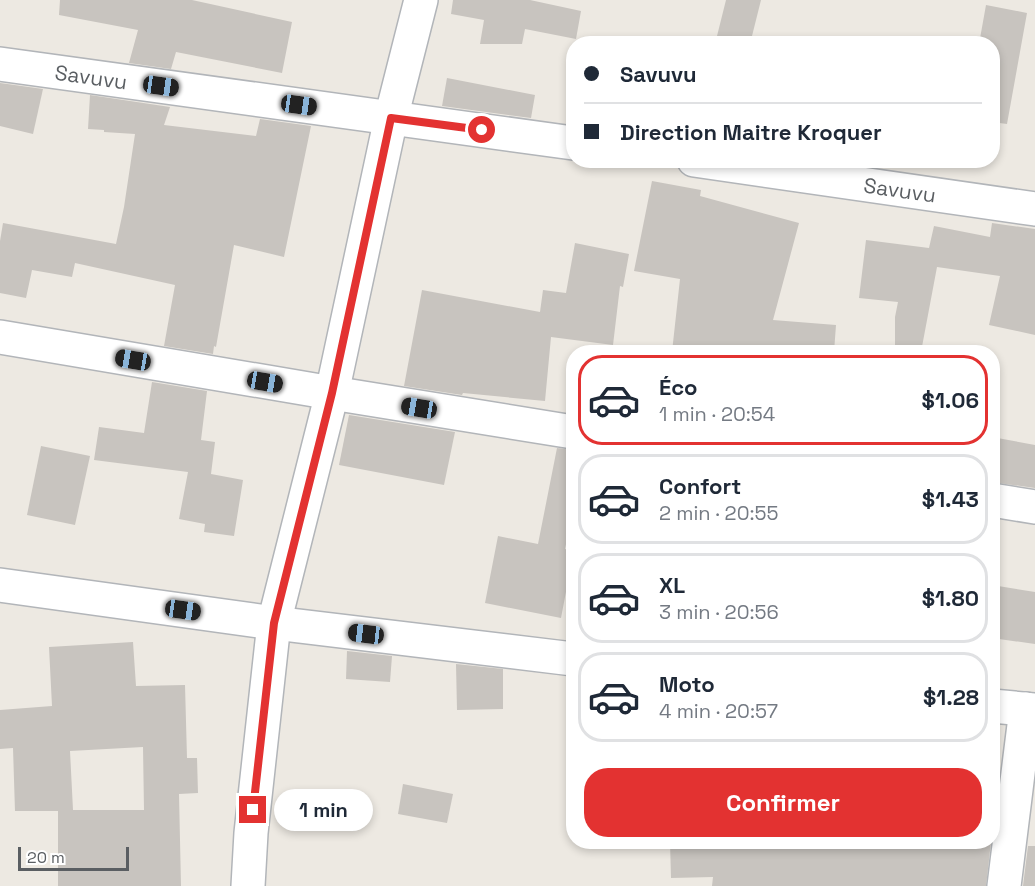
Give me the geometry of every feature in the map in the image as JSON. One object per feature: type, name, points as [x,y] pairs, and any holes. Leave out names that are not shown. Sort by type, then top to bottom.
[{"type":"street","points":[[248,886],[251,833],[274,623],[332,393],[391,118],[421,0]]},
{"type":"street","name":"Savuvu","points":[[0,64],[566,142]]},
{"type":"street","name":"Savuvu","points":[[750,168],[1035,209]]},
{"type":"street","points":[[0,337],[566,431]]},
{"type":"street","points":[[1000,501],[1035,507]]},
{"type":"street","points":[[0,585],[274,623],[566,658]]},
{"type":"street","points":[[1000,707],[1031,709],[1004,886]]},
{"type":"building","points":[[60,0],[192,0],[292,22],[282,73],[176,52],[171,69],[129,63],[138,30],[59,15]]},
{"type":"building","points":[[453,0],[530,0],[581,11],[577,36],[566,37],[525,29],[522,44],[480,44],[484,20],[451,14]]},
{"type":"building","points":[[726,0],[761,0],[752,36],[717,36]]},
{"type":"building","points":[[986,5],[1027,13],[1007,124],[1000,123],[1000,36],[980,36]]},
{"type":"building","points":[[447,78],[535,95],[531,118],[442,106]]},
{"type":"building","points":[[0,83],[43,89],[33,134],[0,126]]},
{"type":"building","points":[[90,95],[170,107],[164,125],[256,136],[260,119],[311,126],[284,257],[234,245],[213,354],[164,346],[175,285],[75,263],[72,277],[32,270],[26,298],[0,293],[0,241],[3,223],[116,244],[135,134],[88,129]]},
{"type":"building","points":[[652,181],[701,190],[700,196],[799,223],[773,320],[836,325],[835,345],[673,345],[680,279],[634,271]]},
{"type":"building","points":[[992,223],[1035,229],[1035,335],[989,325],[1000,276],[937,267],[922,345],[895,345],[895,317],[898,302],[859,298],[866,240],[929,248],[934,226],[990,237]]},
{"type":"building","points":[[575,243],[629,254],[623,287],[620,286],[613,345],[551,337],[545,401],[463,393],[462,395],[404,386],[422,290],[540,312],[543,290],[566,293]]},
{"type":"building","points":[[152,382],[207,391],[201,440],[215,442],[211,474],[243,480],[234,536],[204,532],[205,524],[179,519],[188,472],[94,460],[99,427],[144,433]]},
{"type":"building","points":[[349,415],[455,432],[444,485],[339,465]]},
{"type":"building","points":[[1000,438],[1035,445],[1035,488],[1000,483]]},
{"type":"building","points":[[41,446],[90,456],[75,525],[27,515]]},
{"type":"building","points":[[557,448],[566,449],[566,592],[561,618],[485,603],[498,536],[538,544]]},
{"type":"building","points":[[1000,586],[1035,592],[1035,644],[1000,639]]},
{"type":"building","points":[[133,642],[136,686],[185,685],[187,758],[197,758],[198,793],[179,794],[181,886],[58,886],[58,811],[15,811],[13,748],[0,749],[0,710],[52,706],[49,647]],"holes":[[[143,747],[144,810],[73,810],[70,751]]]},
{"type":"building","points":[[347,651],[392,656],[390,682],[346,679]]},
{"type":"building","points":[[456,664],[503,669],[503,709],[457,710]]},
{"type":"building","points":[[403,784],[453,794],[447,823],[398,814]]},
{"type":"building","points":[[1028,846],[1035,846],[1035,886],[1023,886]]},
{"type":"building","points":[[670,849],[990,849],[986,886],[712,886],[713,877],[671,878]]},
{"type":"route","points":[[253,810],[274,623],[332,393],[391,118],[482,130]]}]
